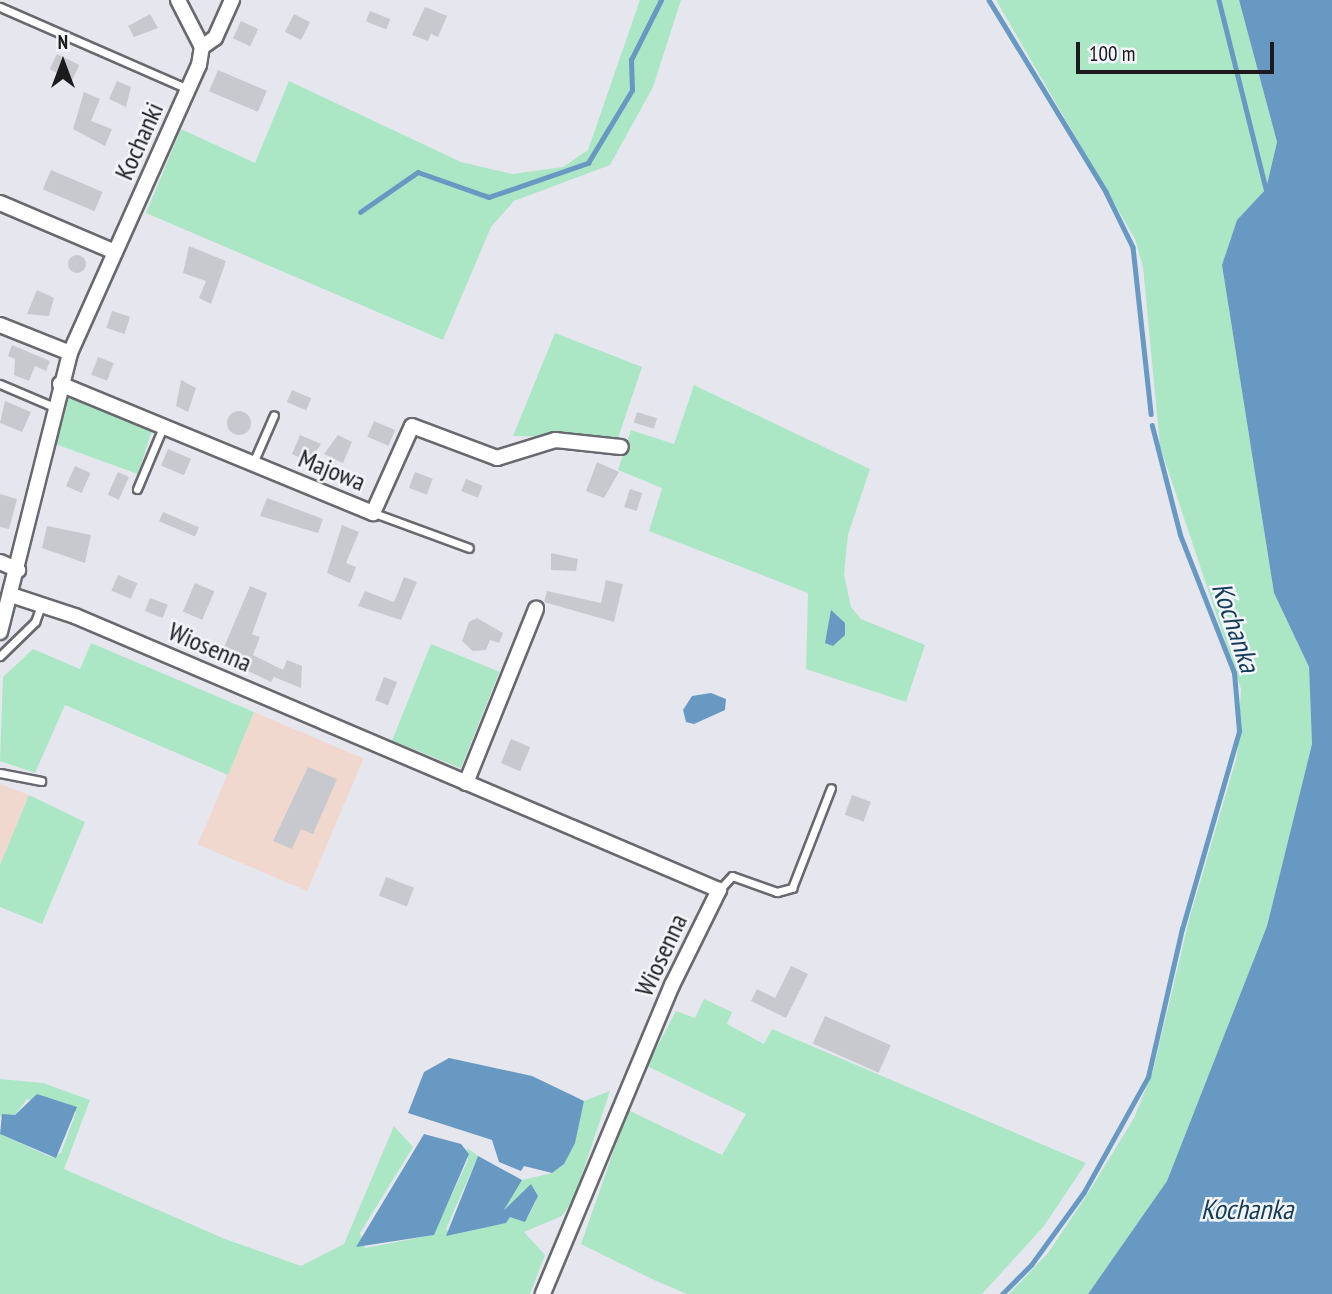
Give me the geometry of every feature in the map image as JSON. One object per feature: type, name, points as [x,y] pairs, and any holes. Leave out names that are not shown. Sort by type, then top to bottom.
[{"type":"street","points":[[178,0],[202,47]]},
{"type":"street","name":"Kochanki","points":[[0,632],[18,570],[54,407],[70,353],[189,89],[202,47],[215,38],[232,0]]},
{"type":"street","points":[[0,202],[116,252]]},
{"type":"street","points":[[0,325],[70,353]]},
{"type":"street","name":"Majowa","points":[[60,384],[373,513],[412,426],[497,458],[555,440],[621,447]]},
{"type":"street","points":[[0,562],[18,570]]},
{"type":"street","name":"Wiosenna","points":[[11,595],[42,603],[719,890],[672,985],[543,1294]]},
{"type":"street","points":[[466,783],[536,609]]},
{"type":"lane","points":[[0,7],[189,89]]},
{"type":"lane","points":[[0,384],[54,407]]},
{"type":"lane","points":[[253,463],[274,415]]},
{"type":"lane","points":[[137,489],[163,426]]},
{"type":"lane","points":[[373,513],[469,548]]},
{"type":"lane","points":[[0,656],[35,622],[42,603]]},
{"type":"lane","points":[[0,773],[41,781]]},
{"type":"lane","points":[[719,890],[732,876],[777,892],[792,888],[831,788]]},
{"type":"shaded area","points":[[254,712],[364,758],[307,891],[198,845]]},
{"type":"shaded area","points":[[0,784],[29,795],[0,865]]},
{"type":"green space","points":[[640,0],[681,0],[653,87],[610,165],[514,201],[491,227],[443,340],[146,213],[181,129],[255,163],[289,81],[461,162],[512,174],[563,167],[588,150]]},
{"type":"green space","points":[[996,0],[1239,0],[1277,142],[1266,189],[1237,220],[1222,265],[1274,593],[1309,667],[1312,744],[1267,926],[1167,1181],[1088,1294],[1009,1294],[1048,1253],[1087,1195],[1134,1118],[1153,1071],[1189,920],[1237,756],[1241,689],[1160,446],[1143,267],[1135,239]]},
{"type":"green space","points":[[555,333],[642,367],[618,438],[513,436]]},
{"type":"green space","points":[[694,385],[870,469],[848,535],[844,574],[851,607],[861,619],[925,645],[906,702],[806,669],[808,593],[649,531],[662,488],[618,470],[631,430],[674,444]]},
{"type":"green space","points":[[72,396],[152,430],[138,474],[55,444],[66,399]]},
{"type":"green space","points":[[91,643],[254,712],[228,775],[65,705],[35,773],[0,761],[3,677],[33,649],[80,669]]},
{"type":"green space","points":[[431,644],[500,672],[461,768],[392,740]]},
{"type":"green space","points":[[29,795],[85,822],[42,924],[0,907],[0,865]]},
{"type":"green space","points":[[704,999],[732,1012],[727,1024],[764,1044],[772,1029],[1086,1163],[1044,1226],[982,1294],[687,1294],[654,1280],[581,1244],[628,1110],[722,1155],[746,1114],[647,1066],[676,1011],[695,1018]]},
{"type":"green space","points":[[0,1079],[43,1083],[90,1100],[64,1169],[225,1239],[301,1266],[344,1244],[394,1126],[413,1147],[360,1233],[365,1248],[433,1235],[468,1160],[467,1148],[478,1156],[446,1229],[452,1233],[506,1223],[510,1217],[527,1219],[536,1201],[531,1184],[507,1211],[506,1204],[522,1180],[552,1173],[584,1101],[610,1091],[574,1198],[562,1216],[524,1232],[545,1255],[530,1294],[0,1294],[0,1134],[51,1157],[61,1153],[76,1112],[27,1099],[15,1115],[0,1117]]},
{"type":"water","name":"Kochanka","points":[[1239,0],[1332,0],[1332,1294],[1088,1294],[1167,1181],[1267,926],[1312,744],[1309,667],[1274,593],[1222,265],[1237,220],[1266,189],[1277,142]]},
{"type":"water","points":[[831,610],[845,623],[845,635],[833,646],[825,643]]},
{"type":"water","points":[[711,693],[726,699],[725,710],[694,724],[686,722],[683,710],[692,696]]},
{"type":"water","points":[[449,1058],[532,1076],[584,1101],[575,1143],[564,1164],[552,1173],[524,1166],[521,1171],[499,1162],[492,1140],[408,1113],[424,1072]]},
{"type":"water","points":[[37,1094],[77,1107],[56,1158],[0,1134],[2,1114],[15,1115]]},
{"type":"water","points":[[424,1134],[461,1144],[469,1154],[434,1235],[356,1247]]},
{"type":"water","points":[[478,1156],[522,1180],[504,1210],[531,1184],[538,1196],[525,1222],[510,1217],[506,1223],[446,1236]]},
{"type":"building","points":[[425,7],[447,16],[438,37],[431,34],[428,41],[412,35]]},
{"type":"building","points":[[370,11],[390,19],[386,29],[366,21]]},
{"type":"building","points":[[150,14],[158,28],[134,37],[128,26]]},
{"type":"building","points":[[294,14],[310,22],[301,40],[285,32]]},
{"type":"building","points":[[241,21],[258,29],[250,46],[233,38]]},
{"type":"building","points":[[57,54],[79,65],[72,80],[50,69]]},
{"type":"building","points":[[218,70],[267,91],[258,112],[209,91]]},
{"type":"building","points":[[117,81],[131,87],[126,107],[109,99]]},
{"type":"building","points":[[84,92],[100,99],[91,121],[112,129],[105,146],[73,129]]},
{"type":"building","points":[[51,170],[103,192],[94,211],[43,189]]},
{"type":"building","points":[[189,246],[226,261],[211,304],[199,298],[206,281],[183,273]]},
{"type":"building","points":[[73,255],[81,255],[86,264],[84,271],[73,273],[68,268],[68,260]]},
{"type":"building","points":[[37,290],[54,298],[49,316],[27,314]]},
{"type":"building","points":[[112,311],[130,317],[125,334],[106,328]]},
{"type":"building","points":[[12,345],[50,361],[46,371],[35,366],[29,381],[14,375],[15,359],[8,356]]},
{"type":"building","points":[[98,357],[114,363],[107,381],[91,375]]},
{"type":"building","points":[[181,380],[196,388],[188,412],[176,406]]},
{"type":"building","points":[[292,390],[311,398],[306,410],[287,402]]},
{"type":"building","points":[[5,401],[31,412],[22,432],[0,423]]},
{"type":"building","points":[[239,411],[248,414],[251,423],[248,432],[239,435],[230,432],[227,423],[230,414]]},
{"type":"building","points":[[637,412],[657,418],[654,429],[634,423]]},
{"type":"building","points":[[374,421],[395,430],[389,446],[367,437]]},
{"type":"building","points":[[300,435],[321,444],[309,462],[292,454]]},
{"type":"building","points":[[338,435],[352,442],[343,463],[324,454]]},
{"type":"building","points":[[168,449],[191,459],[184,475],[161,466]]},
{"type":"building","points":[[597,462],[619,472],[604,498],[586,491]]},
{"type":"building","points":[[75,466],[91,473],[82,493],[66,486]]},
{"type":"building","points":[[118,472],[129,477],[119,500],[108,495]]},
{"type":"building","points":[[415,472],[433,479],[427,495],[409,488]]},
{"type":"building","points":[[466,479],[483,486],[478,498],[461,491]]},
{"type":"building","points":[[630,489],[642,493],[636,511],[624,507]]},
{"type":"building","points":[[0,494],[17,499],[9,529],[0,527]]},
{"type":"building","points":[[267,498],[323,519],[318,533],[260,516]]},
{"type":"building","points":[[163,512],[199,527],[195,536],[159,521]]},
{"type":"building","points":[[342,525],[359,532],[346,563],[356,567],[350,583],[327,573]]},
{"type":"building","points":[[47,526],[91,535],[85,563],[42,548]]},
{"type":"building","points":[[551,553],[578,559],[576,571],[551,570]]},
{"type":"building","points":[[118,575],[137,583],[131,599],[111,591]]},
{"type":"building","points":[[404,577],[417,582],[401,620],[358,606],[365,591],[394,602]]},
{"type":"building","points":[[606,580],[623,584],[614,622],[544,602],[547,591],[601,603]]},
{"type":"building","points":[[195,583],[214,591],[202,620],[183,612]]},
{"type":"building","points":[[250,586],[267,593],[252,634],[260,637],[253,655],[283,670],[287,660],[302,666],[301,688],[274,677],[271,682],[238,666],[236,671],[219,659]]},
{"type":"building","points":[[150,598],[168,605],[163,618],[145,611]]},
{"type":"building","points":[[477,618],[503,633],[499,643],[490,640],[486,650],[473,651],[462,641],[469,622]]},
{"type":"building","points":[[384,677],[397,682],[388,705],[375,700]]},
{"type":"building","points":[[511,739],[530,747],[520,771],[501,763]]},
{"type":"building","points":[[308,767],[337,779],[313,834],[301,829],[292,849],[273,841]]},
{"type":"building","points":[[852,795],[871,802],[864,822],[845,815]]},
{"type":"building","points":[[386,877],[414,888],[407,906],[379,896]]},
{"type":"building","points":[[791,966],[808,974],[786,1018],[751,1001],[757,989],[775,998]]},
{"type":"building","points":[[825,1016],[891,1045],[879,1073],[813,1043]]},
{"type":"waterway","points":[[360,212],[418,172],[489,197],[588,163],[632,90],[631,60],[661,0]]},
{"type":"waterway","name":"Kochanka","points":[[989,0],[1106,192],[1133,247],[1151,414]]},
{"type":"waterway","points":[[1219,0],[1266,189]]},
{"type":"waterway","name":"Kochanka","points":[[1002,1294],[1031,1265],[1084,1192],[1148,1077],[1182,929],[1239,731],[1234,673],[1180,535],[1152,426]]}]
